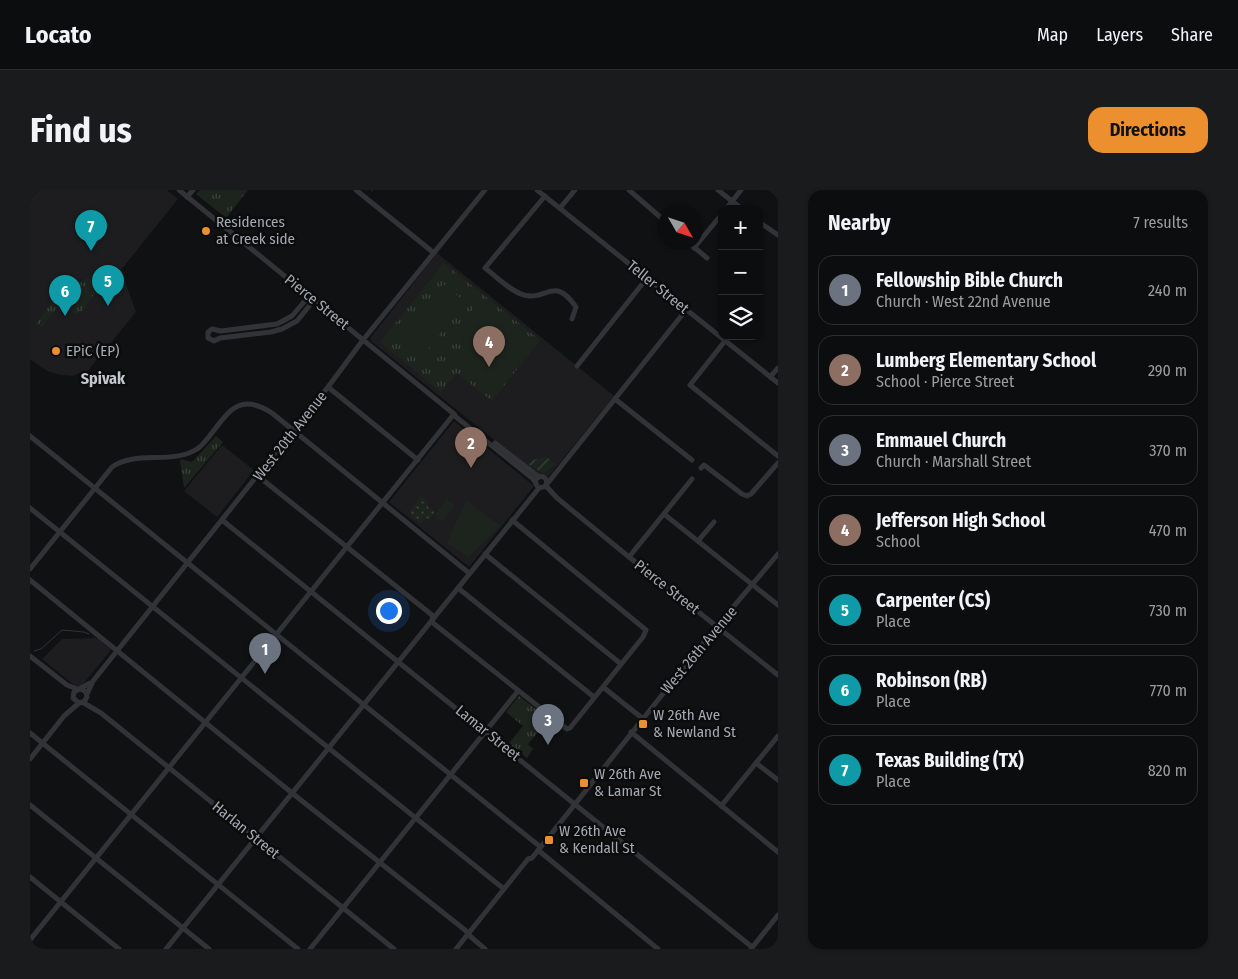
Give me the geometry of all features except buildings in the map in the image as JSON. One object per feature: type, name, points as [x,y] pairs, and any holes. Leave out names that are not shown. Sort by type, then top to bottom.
[{"type":"street","name":"Pierce Street","points":[[179,190],[541,486],[778,675]]},
{"type":"street","points":[[187,197],[192,190]]},
{"type":"street","points":[[356,190],[434,253]]},
{"type":"street","name":"West 20th Avenue","points":[[87,695],[93,681],[485,190]]},
{"type":"street","name":"Teller Street","points":[[538,190],[778,383]]},
{"type":"street","points":[[560,208],[575,190]]},
{"type":"street","points":[[629,190],[658,215]]},
{"type":"street","points":[[718,190],[737,205]]},
{"type":"street","points":[[729,205],[741,190]]},
{"type":"street","points":[[545,196],[485,268],[517,292],[526,295],[534,296],[545,292],[559,291],[570,298],[576,307],[572,319]]},
{"type":"street","points":[[703,237],[718,219]]},
{"type":"street","points":[[763,225],[778,235]]},
{"type":"street","points":[[697,250],[708,258]]},
{"type":"street","points":[[577,366],[647,278]]},
{"type":"street","points":[[309,296],[292,316],[280,323],[270,326],[221,331],[212,329],[208,332],[207,336],[209,340],[214,341],[220,338],[279,330],[297,321],[314,300]]},
{"type":"street","points":[[166,949],[532,495],[555,472],[686,310]]},
{"type":"street","points":[[724,341],[690,385],[778,456]]},
{"type":"street","points":[[770,377],[778,368]]},
{"type":"street","points":[[328,388],[418,460]]},
{"type":"street","points":[[615,399],[692,460]]},
{"type":"street","points":[[30,570],[112,467],[122,461],[179,456],[194,451],[199,448],[229,412],[245,403],[253,403],[262,406],[469,573]]},
{"type":"street","name":"Pierce Street","points":[[454,414],[459,415],[542,477]]},
{"type":"street","points":[[30,940],[454,414]]},
{"type":"street","points":[[30,436],[451,774],[658,949]]},
{"type":"street","points":[[702,466],[747,496],[751,494],[778,463]]},
{"type":"street","points":[[542,477],[555,472]]},
{"type":"street","points":[[258,476],[432,615],[434,623],[567,729],[570,728],[603,687],[645,634],[646,630],[512,520]]},
{"type":"street","points":[[541,486],[542,477]]},
{"type":"street","points":[[541,486],[542,477]]},
{"type":"street","points":[[629,557],[692,479]]},
{"type":"street","points":[[30,508],[504,890]]},
{"type":"street","points":[[664,514],[778,605]]},
{"type":"street","name":"Lamar Street","points":[[222,520],[486,731],[751,948]]},
{"type":"street","points":[[698,541],[714,522]]},
{"type":"street","points":[[485,554],[621,664]]},
{"type":"street","name":"West 26th Avenue","points":[[456,949],[529,856],[538,848],[717,626],[778,554]]},
{"type":"street","points":[[30,580],[485,949]]},
{"type":"street","points":[[458,588],[594,698]]},
{"type":"street","points":[[30,656],[67,685],[79,689],[64,716]]},
{"type":"street","name":"West 20th Avenue","points":[[79,689],[93,681]]},
{"type":"street","points":[[67,685],[73,697]]},
{"type":"street","points":[[603,687],[642,718]]},
{"type":"street","name":"Harlan Street","points":[[79,689],[87,695],[98,710],[394,949]]},
{"type":"street","points":[[310,949],[518,691]]},
{"type":"street","points":[[30,759],[64,716],[87,695]]},
{"type":"street","name":"Harlan Street","points":[[73,697],[80,703],[98,710]]},
{"type":"street","points":[[631,732],[778,852]]},
{"type":"street","points":[[30,733],[298,949]]},
{"type":"street","points":[[721,806],[778,736]]},
{"type":"street","points":[[773,742],[778,746]]},
{"type":"street","points":[[756,763],[778,780]]},
{"type":"street","points":[[30,805],[209,949]]},
{"type":"street","points":[[30,877],[119,949]]},
{"type":"street","points":[[751,948],[778,915]]},
{"type":"shaded area","points":[[30,190],[167,190],[178,199],[121,270],[136,312],[86,373],[73,376],[61,375],[47,371],[30,359]]},
{"type":"shaded area","points":[[437,253],[614,396],[545,481],[371,341],[371,337]]},
{"type":"shaded area","points":[[454,421],[534,486],[469,567],[389,502]]},
{"type":"shaded area","points":[[222,445],[254,470],[217,517],[184,491]]},
{"type":"shaded area","points":[[98,638],[111,650],[79,689],[42,659],[62,639]]},
{"type":"green space","points":[[200,190],[248,190],[226,218],[196,194]]},
{"type":"green space","points":[[444,263],[540,340],[492,401],[457,373],[441,392],[380,342]]},
{"type":"green space","points":[[88,277],[102,284],[81,312],[75,314],[72,311],[76,302],[68,296],[65,298],[76,283],[83,282]]},
{"type":"green space","points":[[70,279],[75,282],[59,304],[54,299]]},
{"type":"green space","points":[[443,284],[465,302],[421,358],[399,340]]},
{"type":"green space","points":[[53,301],[59,305],[42,327],[36,324]]},
{"type":"green space","points":[[479,302],[533,344],[495,397],[478,382],[467,362],[465,352],[465,329],[468,318]]},
{"type":"green space","points":[[216,436],[223,442],[184,488],[181,459],[191,462]]},
{"type":"green space","points":[[547,457],[555,464],[543,473],[528,464],[532,460]]},
{"type":"green space","points":[[422,495],[428,502],[428,507],[435,512],[429,520],[425,518],[421,523],[412,518],[410,510]]},
{"type":"green space","points":[[447,499],[455,506],[442,522],[434,515]]},
{"type":"green space","points":[[466,501],[500,526],[468,557],[447,543]]},
{"type":"green space","points":[[519,696],[549,719],[528,744],[533,749],[527,758],[509,743],[523,726],[506,712]]},
{"type":"waterway","points":[[34,651],[41,649],[62,630],[89,634]]},
{"type":"place","name":"Residences at Creek side","points":[[206,231]]},
{"type":"place","name":"Texas Building (TX)","points":[[91,251]]},
{"type":"place","name":"Carpenter (CS)","points":[[108,306]]},
{"type":"place","name":"Robinson (RB)","points":[[65,316]]},
{"type":"place","name":"EPiC (EP)","points":[[56,351]]},
{"type":"place","name":"Jefferson High School","points":[[489,367]]},
{"type":"place","name":"Lumberg Elementary School","points":[[471,468]]},
{"type":"place","name":"Fellowship Bible Church","points":[[265,674]]},
{"type":"place","name":"W 26th Ave & Newland St","points":[[643,724]]},
{"type":"place","name":"Emmauel Church","points":[[548,745]]},
{"type":"place","name":"W 26th Ave & Lamar St","points":[[584,783]]},
{"type":"place","name":"W 26th Ave & Kendall St","points":[[549,840]]},
{"type":"district","name":"Spivak","points":[[103,378]]}]
